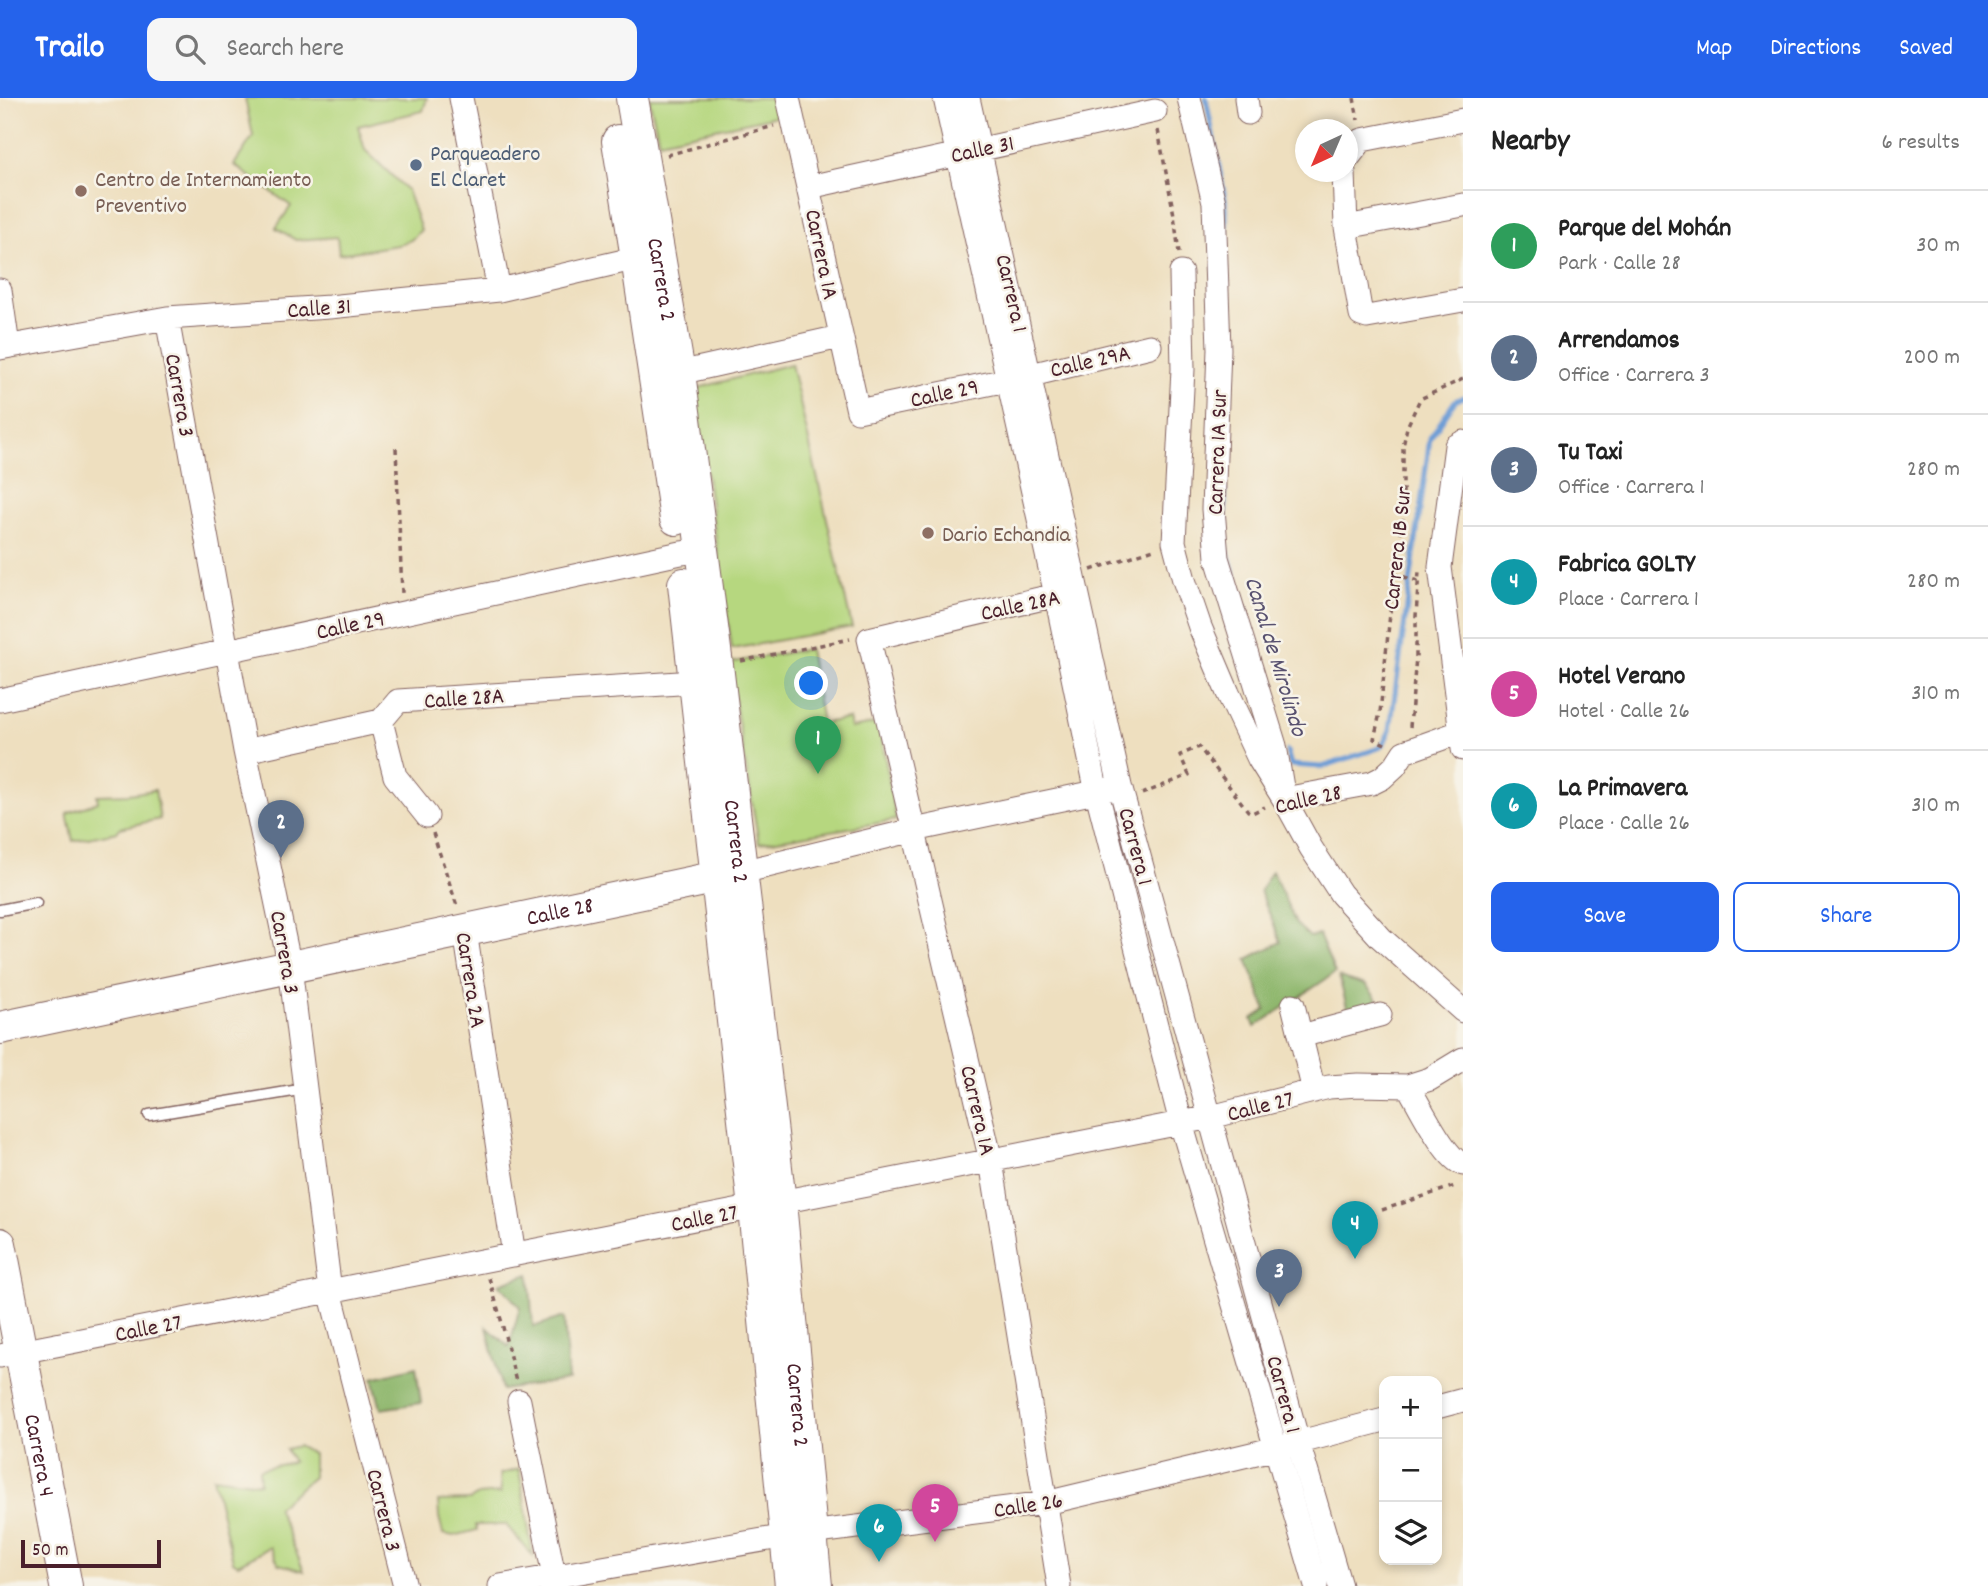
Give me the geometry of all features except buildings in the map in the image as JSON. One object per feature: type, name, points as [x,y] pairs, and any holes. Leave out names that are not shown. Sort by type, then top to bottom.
[{"type":"street","points":[[461,98],[499,290]]},
{"type":"street","name":"Carrera 2","points":[[611,98],[637,258],[691,552]]},
{"type":"street","name":"Carrera 2","points":[[632,98],[679,373],[691,552],[767,1205],[798,1534],[791,1586]]},
{"type":"street","name":"Carrera 1","points":[[945,98],[969,151],[1031,374],[1097,793],[1181,1124],[1288,1445],[1340,1586]]},
{"type":"street","name":"Carrera 1","points":[[968,98],[969,151],[1007,379],[1211,1118],[1288,1445],[1316,1586]]},
{"type":"street","name":"Carrera 1A Sur","points":[[1189,98],[1214,203],[1219,349],[1213,509],[1217,558],[1275,746],[1284,799]]},
{"type":"street","name":"Carrera 1A","points":[[791,109],[858,411]]},
{"type":"street","name":"Calle 31","points":[[809,187],[1155,111]]},
{"type":"street","points":[[1358,144],[1362,139],[1463,120]]},
{"type":"street","points":[[1344,182],[1346,227],[1360,315],[1367,317],[1463,300]]},
{"type":"street","points":[[1346,227],[1463,205]]},
{"type":"street","name":"Calle 31","points":[[4,347],[167,318],[329,307],[499,290],[637,258]]},
{"type":"street","name":"Carrera 1A Sur","points":[[1181,272],[1183,369],[1174,542],[1184,580],[1228,693],[1259,759],[1340,894],[1381,938],[1463,1011]]},
{"type":"street","points":[[0,290],[4,347]]},
{"type":"street","name":"Carrera 3","points":[[167,318],[226,651],[290,967],[330,1291],[405,1586]]},
{"type":"street","points":[[679,373],[841,337]]},
{"type":"street","name":"Calle 29A","points":[[1031,374],[1150,346]]},
{"type":"street","name":"Calle 29","points":[[858,411],[1031,374]]},
{"type":"street","points":[[1460,444],[1440,567],[1461,740]]},
{"type":"street","name":"Calle 29","points":[[0,700],[691,552]]},
{"type":"street","name":"Calle 28A","points":[[869,639],[1067,593]]},
{"type":"street","name":"Carrera 1A","points":[[869,639],[991,1161],[1059,1586]]},
{"type":"street","name":"Calle 28A","points":[[245,751],[382,721],[398,701],[706,674]]},
{"type":"street","points":[[382,721],[395,776],[427,816]]},
{"type":"street","name":"Calle 28","points":[[1284,799],[1372,783],[1389,772],[1404,752],[1461,740]]},
{"type":"street","name":"Calle 28","points":[[0,1028],[729,875],[914,830],[1097,793],[1122,794]]},
{"type":"street","name":"Carrera 2A","points":[[465,931],[514,1255]]},
{"type":"street","points":[[1293,1005],[1314,1091]]},
{"type":"street","points":[[1301,1036],[1380,1015]]},
{"type":"street","points":[[1463,1059],[1430,1079],[1408,1086],[1447,1152],[1458,1163],[1463,1164]]},
{"type":"street","name":"Calle 27","points":[[10,1354],[1211,1118],[1329,1087],[1408,1086]]},
{"type":"street","name":"Carrera 4","points":[[0,1244],[10,1354],[65,1586]]},
{"type":"street","points":[[1442,1405],[1463,1400]]},
{"type":"street","points":[[519,1401],[556,1582]]},
{"type":"street","name":"Calle 26","points":[[500,1586],[556,1582],[798,1534],[1046,1503],[1379,1421]]},
{"type":"street","name":"Carrera 2","points":[[798,1534],[816,1586]]},
{"type":"lane","points":[[0,910],[36,903]]},
{"type":"lane","points":[[149,1115],[305,1089]]},
{"type":"path","points":[[643,162],[791,109]]},
{"type":"path","points":[[1155,111],[1174,215],[1181,272]]},
{"type":"path","name":"Carrera 1B Sur","points":[[1376,739],[1403,518],[1402,447],[1407,427],[1420,398],[1463,379]]},
{"type":"path","points":[[396,448],[403,613]]},
{"type":"path","points":[[1067,593],[1086,572],[1174,542]]},
{"type":"path","name":"Carrera 1B Sur","points":[[1404,752],[1412,720],[1416,580],[1419,568]]},
{"type":"path","points":[[1394,575],[1416,580]]},
{"type":"path","points":[[706,674],[857,638],[869,639]]},
{"type":"path","name":"Calle 28","points":[[1122,794],[1189,775],[1180,755],[1199,747],[1248,811],[1252,813],[1284,799]]},
{"type":"path","name":"Carrera 2A","points":[[427,816],[465,931]]},
{"type":"path","points":[[1381,1210],[1463,1183]]},
{"type":"path","points":[[484,1261],[515,1371],[519,1401]]},
{"type":"green space","points":[[245,98],[427,98],[423,111],[358,126],[365,150],[407,190],[421,230],[411,240],[398,245],[339,254],[337,237],[296,240],[276,228],[291,206],[234,165],[253,136]]},
{"type":"green space","points":[[649,98],[777,98],[781,115],[659,141]]},
{"type":"green space","points":[[791,364],[852,627],[732,649],[694,389]]},
{"type":"green space","points":[[809,649],[822,723],[849,719],[851,728],[879,723],[896,820],[759,843],[728,663]]},
{"type":"green space","points":[[155,790],[160,819],[73,841],[67,813],[98,802],[97,795]]},
{"type":"green space","points":[[1272,871],[1296,924],[1310,937],[1319,935],[1335,973],[1255,1027],[1252,1019],[1266,1010],[1247,959],[1281,942],[1260,891]]},
{"type":"green space","points":[[1339,977],[1366,985],[1380,1003],[1348,1011]]},
{"type":"green space","points":[[529,1274],[533,1327],[564,1317],[568,1380],[502,1390],[487,1327],[509,1347],[520,1307],[499,1284]]},
{"type":"green space","points":[[416,1367],[421,1403],[381,1409],[373,1378]]},
{"type":"green space","points":[[298,1446],[313,1454],[313,1477],[277,1507],[304,1571],[279,1564],[270,1547],[238,1564],[233,1561],[213,1477],[260,1483],[259,1469],[293,1462],[286,1449]]},
{"type":"green space","points":[[519,1469],[533,1556],[506,1525],[476,1525],[477,1530],[454,1536],[443,1534],[438,1501],[470,1500],[478,1495],[501,1493],[500,1474]]},
{"type":"waterway","name":"Canal de Mirolindo","points":[[1206,98],[1226,204],[1226,232]]},
{"type":"waterway","name":"Canal de Mirolindo","points":[[1287,751],[1291,765],[1322,767],[1382,747],[1390,730],[1430,438],[1455,401],[1463,397]]},
{"type":"waterway","name":"Canal de Mirolindo","points":[[1225,491],[1225,519]]},
{"type":"waterway","name":"Canal de Mirolindo","points":[[1226,546],[1246,614]]},
{"type":"place","name":"Parqueadero El Claret","points":[[416,165]]},
{"type":"place","name":"Centro de Internamiento Preventivo","points":[[81,191]]},
{"type":"place","name":"Dario Echandia","points":[[928,533]]},
{"type":"place","name":"Parque del Mohán","points":[[818,774]]},
{"type":"place","name":"Arrendamos","points":[[281,858]]},
{"type":"place","name":"Fabrica GOLTY","points":[[1355,1259]]},
{"type":"place","name":"Tu Taxi","points":[[1279,1307]]},
{"type":"place","name":"Hotel Verano","points":[[935,1542]]},
{"type":"place","name":"La Primavera","points":[[879,1562]]}]
